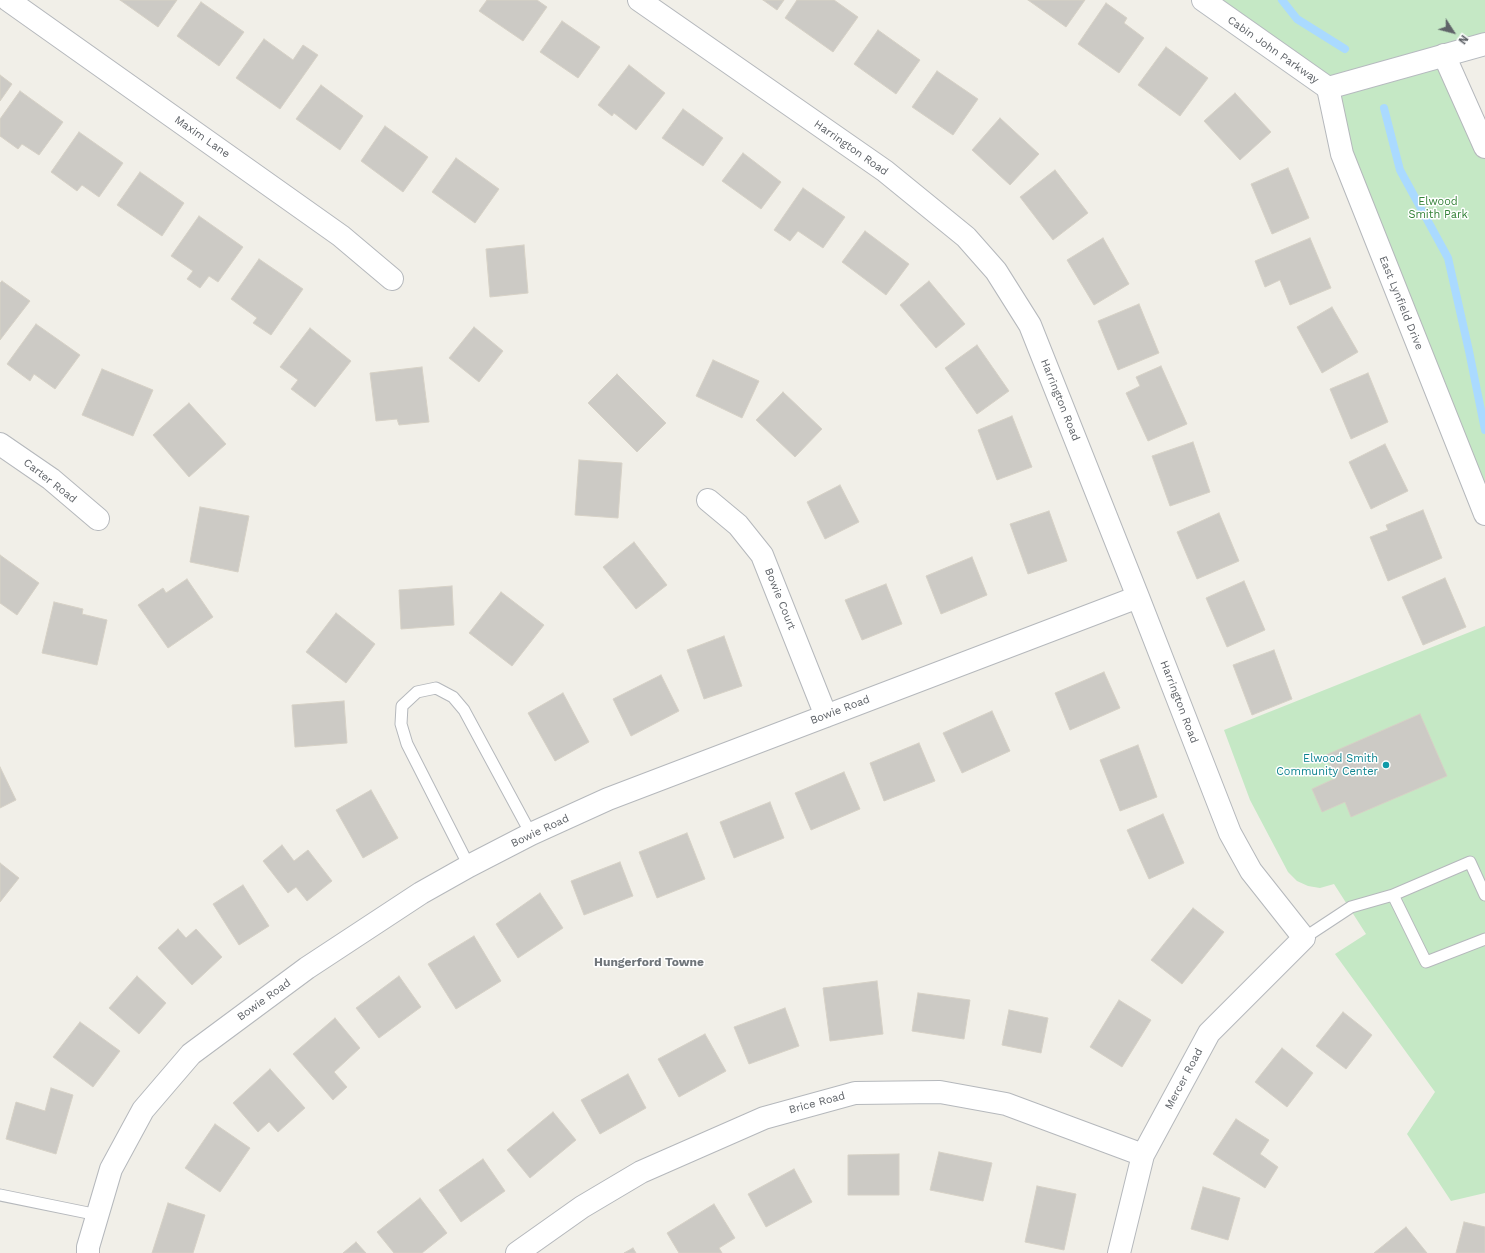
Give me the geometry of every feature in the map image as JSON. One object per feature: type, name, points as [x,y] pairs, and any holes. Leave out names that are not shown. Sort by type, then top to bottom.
[{"type":"street","name":"Maxim Lane","points":[[8,0],[341,236],[392,279]]},
{"type":"street","name":"Harrington Road","points":[[640,0],[885,171],[966,237],[996,271],[1030,325],[1230,833],[1251,871],[1304,938]]},
{"type":"street","name":"Cabin John Parkway","points":[[1203,0],[1328,88],[1485,44]]},
{"type":"street","points":[[1444,55],[1485,147]]},
{"type":"street","name":"East Lynfield Drive","points":[[1328,88],[1342,154],[1485,514]]},
{"type":"street","name":"Carter Road","points":[[0,444],[51,479],[98,519]]},
{"type":"street","name":"Bowie Court","points":[[708,500],[738,525],[762,555],[826,716]]},
{"type":"street","name":"Bowie Road","points":[[88,1253],[88,1247],[111,1169],[143,1110],[191,1054],[307,968],[421,893],[531,834],[608,799],[1138,597]]},
{"type":"street","name":"Mercer Road","points":[[1119,1253],[1143,1155],[1209,1033],[1304,938]]},
{"type":"street","name":"Brice Road","points":[[518,1253],[582,1207],[641,1172],[764,1118],[855,1093],[940,1092],[1006,1104],[1143,1155]]},
{"type":"lane","points":[[469,866],[407,744],[401,724],[402,706],[417,692],[436,688],[453,697],[464,710],[531,834]]},
{"type":"lane","points":[[1304,938],[1351,907],[1393,894],[1470,862],[1485,895]]},
{"type":"lane","points":[[1393,894],[1426,962],[1485,940]]},
{"type":"lane","points":[[0,1195],[98,1215]]},
{"type":"green space","name":"Elwood Smith Park","points":[[1203,0],[1485,0],[1485,44],[1444,55],[1485,147],[1485,514],[1328,88]]},
{"type":"green space","points":[[1485,626],[1485,1193],[1451,1201],[1407,1134],[1435,1092],[1335,954],[1366,934],[1334,884],[1320,888],[1308,886],[1297,881],[1288,872],[1250,800],[1224,730]]},
{"type":"building","points":[[120,0],[177,0],[158,27]]},
{"type":"building","points":[[487,0],[537,0],[547,7],[523,41],[479,11]]},
{"type":"building","points":[[763,0],[784,0],[777,10]]},
{"type":"building","points":[[797,0],[834,0],[858,17],[833,52],[785,18]]},
{"type":"building","points":[[1028,0],[1085,0],[1066,27]]},
{"type":"building","points":[[201,2],[244,32],[219,66],[177,36]]},
{"type":"building","points":[[1106,3],[1127,18],[1124,23],[1144,38],[1119,73],[1078,44]]},
{"type":"building","points":[[562,21],[600,47],[578,78],[540,52]]},
{"type":"building","points":[[878,30],[920,60],[896,94],[854,64]]},
{"type":"building","points":[[264,39],[293,60],[303,45],[318,55],[280,109],[236,78]]},
{"type":"building","points":[[1166,47],[1208,78],[1180,116],[1138,85]]},
{"type":"building","points":[[629,65],[665,93],[636,130],[614,113],[612,116],[598,105]]},
{"type":"building","points":[[937,71],[978,99],[953,135],[912,107]]},
{"type":"building","points":[[0,75],[12,84],[0,101]]},
{"type":"building","points":[[321,85],[363,116],[340,150],[296,119]]},
{"type":"building","points":[[20,91],[63,122],[39,155],[22,144],[18,149],[0,136],[0,119]]},
{"type":"building","points":[[1235,93],[1271,132],[1240,160],[1204,121]]},
{"type":"building","points":[[683,109],[723,138],[703,166],[662,138]]},
{"type":"building","points":[[1000,118],[1039,154],[1010,185],[972,150]]},
{"type":"building","points":[[385,126],[428,157],[403,192],[361,161]]},
{"type":"building","points":[[79,132],[123,163],[99,197],[82,185],[77,191],[51,172]]},
{"type":"building","points":[[743,153],[781,182],[761,209],[722,181]]},
{"type":"building","points":[[456,158],[499,189],[475,223],[432,192]]},
{"type":"building","points":[[1288,168],[1309,218],[1272,234],[1251,184]]},
{"type":"building","points":[[1055,170],[1088,213],[1053,240],[1020,197]]},
{"type":"building","points":[[140,172],[184,203],[162,236],[117,205]]},
{"type":"building","points":[[803,188],[845,217],[823,248],[798,231],[790,241],[774,230]]},
{"type":"building","points":[[199,216],[243,247],[218,282],[209,276],[200,288],[187,279],[193,271],[171,256]]},
{"type":"building","points":[[865,231],[909,264],[886,295],[842,262]]},
{"type":"building","points":[[1103,238],[1129,284],[1094,305],[1067,260]]},
{"type":"building","points":[[1310,238],[1331,288],[1290,305],[1280,280],[1265,287],[1255,261]]},
{"type":"building","points":[[524,245],[528,293],[490,297],[486,249]]},
{"type":"building","points":[[259,259],[303,289],[271,335],[253,323],[257,318],[231,299]]},
{"type":"building","points":[[2,281],[30,301],[0,340],[0,283]]},
{"type":"building","points":[[929,281],[965,324],[936,348],[900,305]]},
{"type":"building","points":[[1139,304],[1159,353],[1118,370],[1098,321]]},
{"type":"building","points":[[1332,307],[1358,352],[1322,373],[1297,327]]},
{"type":"building","points":[[36,324],[80,355],[55,389],[34,374],[30,381],[7,364]]},
{"type":"building","points":[[474,327],[503,351],[479,382],[449,358]]},
{"type":"building","points":[[310,328],[351,361],[315,407],[291,389],[298,380],[280,367]]},
{"type":"building","points":[[977,345],[1009,391],[977,414],[945,368]]},
{"type":"building","points":[[713,360],[759,381],[742,418],[696,396]]},
{"type":"building","points":[[1161,366],[1187,424],[1148,441],[1126,393],[1140,386],[1136,377]]},
{"type":"building","points":[[422,367],[429,422],[399,425],[397,419],[376,421],[370,373]]},
{"type":"building","points":[[102,369],[153,390],[133,436],[82,415]]},
{"type":"building","points":[[1368,373],[1388,422],[1351,439],[1330,389]]},
{"type":"building","points":[[617,374],[666,423],[637,452],[588,403]]},
{"type":"building","points":[[783,392],[822,429],[795,457],[756,420]]},
{"type":"building","points":[[189,403],[226,444],[189,477],[153,435]]},
{"type":"building","points":[[1012,416],[1032,467],[997,480],[978,430]]},
{"type":"building","points":[[1193,442],[1210,492],[1170,506],[1152,456]]},
{"type":"building","points":[[1385,444],[1408,491],[1371,509],[1349,462]]},
{"type":"building","points":[[579,460],[622,463],[618,518],[575,515]]},
{"type":"building","points":[[840,485],[859,522],[825,539],[807,502]]},
{"type":"building","points":[[200,507],[249,516],[238,572],[190,562]]},
{"type":"building","points":[[1423,510],[1442,558],[1388,581],[1370,537],[1388,530],[1386,525]]},
{"type":"building","points":[[1049,511],[1067,561],[1028,574],[1010,524]]},
{"type":"building","points":[[1219,513],[1239,561],[1197,579],[1177,532]]},
{"type":"building","points":[[634,542],[667,585],[636,609],[603,567]]},
{"type":"building","points":[[0,555],[39,583],[17,615],[0,603]]},
{"type":"building","points":[[972,557],[987,595],[941,614],[926,576]]},
{"type":"building","points":[[1445,578],[1466,627],[1423,645],[1402,597]]},
{"type":"building","points":[[187,579],[213,617],[168,648],[138,605],[163,588],[166,593]]},
{"type":"building","points":[[1244,581],[1265,630],[1227,647],[1206,598]]},
{"type":"building","points":[[886,584],[902,624],[862,640],[845,600]]},
{"type":"building","points":[[452,586],[454,625],[401,629],[399,590]]},
{"type":"building","points":[[501,592],[544,625],[512,666],[469,633]]},
{"type":"building","points":[[54,602],[83,609],[82,614],[107,620],[97,665],[42,653]]},
{"type":"building","points":[[336,613],[375,644],[346,683],[306,652]]},
{"type":"building","points":[[724,636],[742,686],[704,699],[687,650]]},
{"type":"building","points":[[1274,650],[1292,699],[1252,715],[1233,665]]},
{"type":"building","points":[[1104,672],[1120,708],[1070,730],[1055,693]]},
{"type":"building","points":[[661,675],[679,711],[631,736],[613,699]]},
{"type":"building","points":[[563,693],[589,742],[555,761],[528,713]]},
{"type":"building","points":[[344,701],[347,743],[295,747],[292,705]]},
{"type":"building","points":[[992,711],[1010,751],[962,773],[943,733]]},
{"type":"building","name":"Elwood Smith Community Center","points":[[1420,714],[1447,776],[1351,817],[1345,802],[1322,812],[1312,789],[1336,778],[1326,755]]},
{"type":"building","points":[[919,743],[935,781],[884,801],[870,763]]},
{"type":"building","points":[[1138,745],[1157,797],[1120,811],[1100,760]]},
{"type":"building","points":[[0,767],[16,800],[0,808]]},
{"type":"building","points":[[844,772],[860,809],[811,830],[795,793]]},
{"type":"building","points":[[371,790],[398,838],[363,858],[336,810]]},
{"type":"building","points":[[770,802],[784,838],[734,858],[720,822]]},
{"type":"building","points":[[1163,814],[1184,863],[1149,879],[1127,830]]},
{"type":"building","points":[[687,833],[705,879],[657,898],[639,852]]},
{"type":"building","points":[[282,845],[294,861],[308,850],[332,881],[307,901],[296,887],[288,893],[263,861]]},
{"type":"building","points":[[620,862],[633,896],[584,915],[571,881]]},
{"type":"building","points":[[0,863],[19,878],[0,902]]},
{"type":"building","points":[[243,885],[269,926],[239,945],[213,904]]},
{"type":"building","points":[[540,893],[563,928],[518,958],[496,924]]},
{"type":"building","points":[[1193,908],[1224,932],[1182,984],[1151,960]]},
{"type":"building","points":[[178,929],[186,938],[196,929],[222,957],[192,985],[158,948]]},
{"type":"building","points":[[474,936],[501,981],[456,1009],[428,964]]},
{"type":"building","points":[[137,976],[166,1003],[139,1034],[109,1008]]},
{"type":"building","points":[[399,976],[421,1007],[379,1038],[356,1008]]},
{"type":"building","points":[[877,981],[883,1034],[830,1041],[823,988]]},
{"type":"building","points":[[918,993],[970,1000],[964,1039],[912,1031]]},
{"type":"building","points":[[1119,1000],[1151,1020],[1122,1067],[1090,1047]]},
{"type":"building","points":[[785,1008],[799,1046],[749,1064],[734,1027]]},
{"type":"building","points":[[1009,1010],[1048,1018],[1041,1053],[1002,1045]]},
{"type":"building","points":[[1343,1012],[1372,1035],[1346,1069],[1316,1046]]},
{"type":"building","points":[[335,1018],[360,1048],[334,1072],[347,1087],[333,1100],[293,1054]]},
{"type":"building","points":[[80,1022],[120,1051],[93,1087],[53,1057]]},
{"type":"building","points":[[705,1034],[726,1071],[679,1097],[658,1059]]},
{"type":"building","points":[[1282,1048],[1313,1073],[1287,1107],[1255,1082]]},
{"type":"building","points":[[270,1069],[305,1108],[278,1132],[269,1122],[258,1132],[233,1103]]},
{"type":"building","points":[[628,1074],[646,1108],[600,1134],[581,1100]]},
{"type":"building","points":[[51,1088],[73,1095],[56,1154],[6,1139],[16,1102],[45,1111]]},
{"type":"building","points":[[553,1112],[576,1140],[530,1178],[507,1150]]},
{"type":"building","points":[[1236,1119],[1269,1140],[1260,1154],[1278,1167],[1265,1188],[1213,1154]]},
{"type":"building","points":[[215,1124],[250,1148],[220,1192],[185,1168]]},
{"type":"building","points":[[939,1152],[992,1163],[983,1201],[930,1190]]},
{"type":"building","points":[[899,1154],[899,1195],[848,1195],[848,1155]]},
{"type":"building","points":[[483,1159],[505,1191],[461,1222],[439,1190]]},
{"type":"building","points":[[794,1169],[812,1202],[766,1227],[748,1194]]},
{"type":"building","points":[[1037,1186],[1076,1194],[1064,1250],[1025,1242]]},
{"type":"building","points":[[1203,1187],[1240,1198],[1228,1240],[1191,1229]]},
{"type":"building","points":[[420,1198],[447,1233],[422,1253],[394,1253],[377,1232]]},
{"type":"building","points":[[168,1203],[205,1215],[193,1253],[152,1253]]},
{"type":"building","points":[[714,1204],[735,1238],[719,1248],[722,1253],[679,1253],[667,1233]]},
{"type":"building","points":[[1464,1222],[1485,1227],[1485,1253],[1456,1253]]},
{"type":"building","points":[[1406,1227],[1427,1253],[1374,1253]]},
{"type":"building","points":[[356,1242],[366,1253],[343,1253]]},
{"type":"building","points":[[633,1248],[636,1253],[624,1253]]},
{"type":"waterway","points":[[1282,0],[1297,19],[1345,49]]},
{"type":"waterway","points":[[1384,108],[1400,170],[1448,258],[1485,430]]},
{"type":"place","name":"Elwood Smith Community Center","points":[[1386,765]]},
{"type":"district","name":"Hungerford Towne","points":[[649,962]]}]
